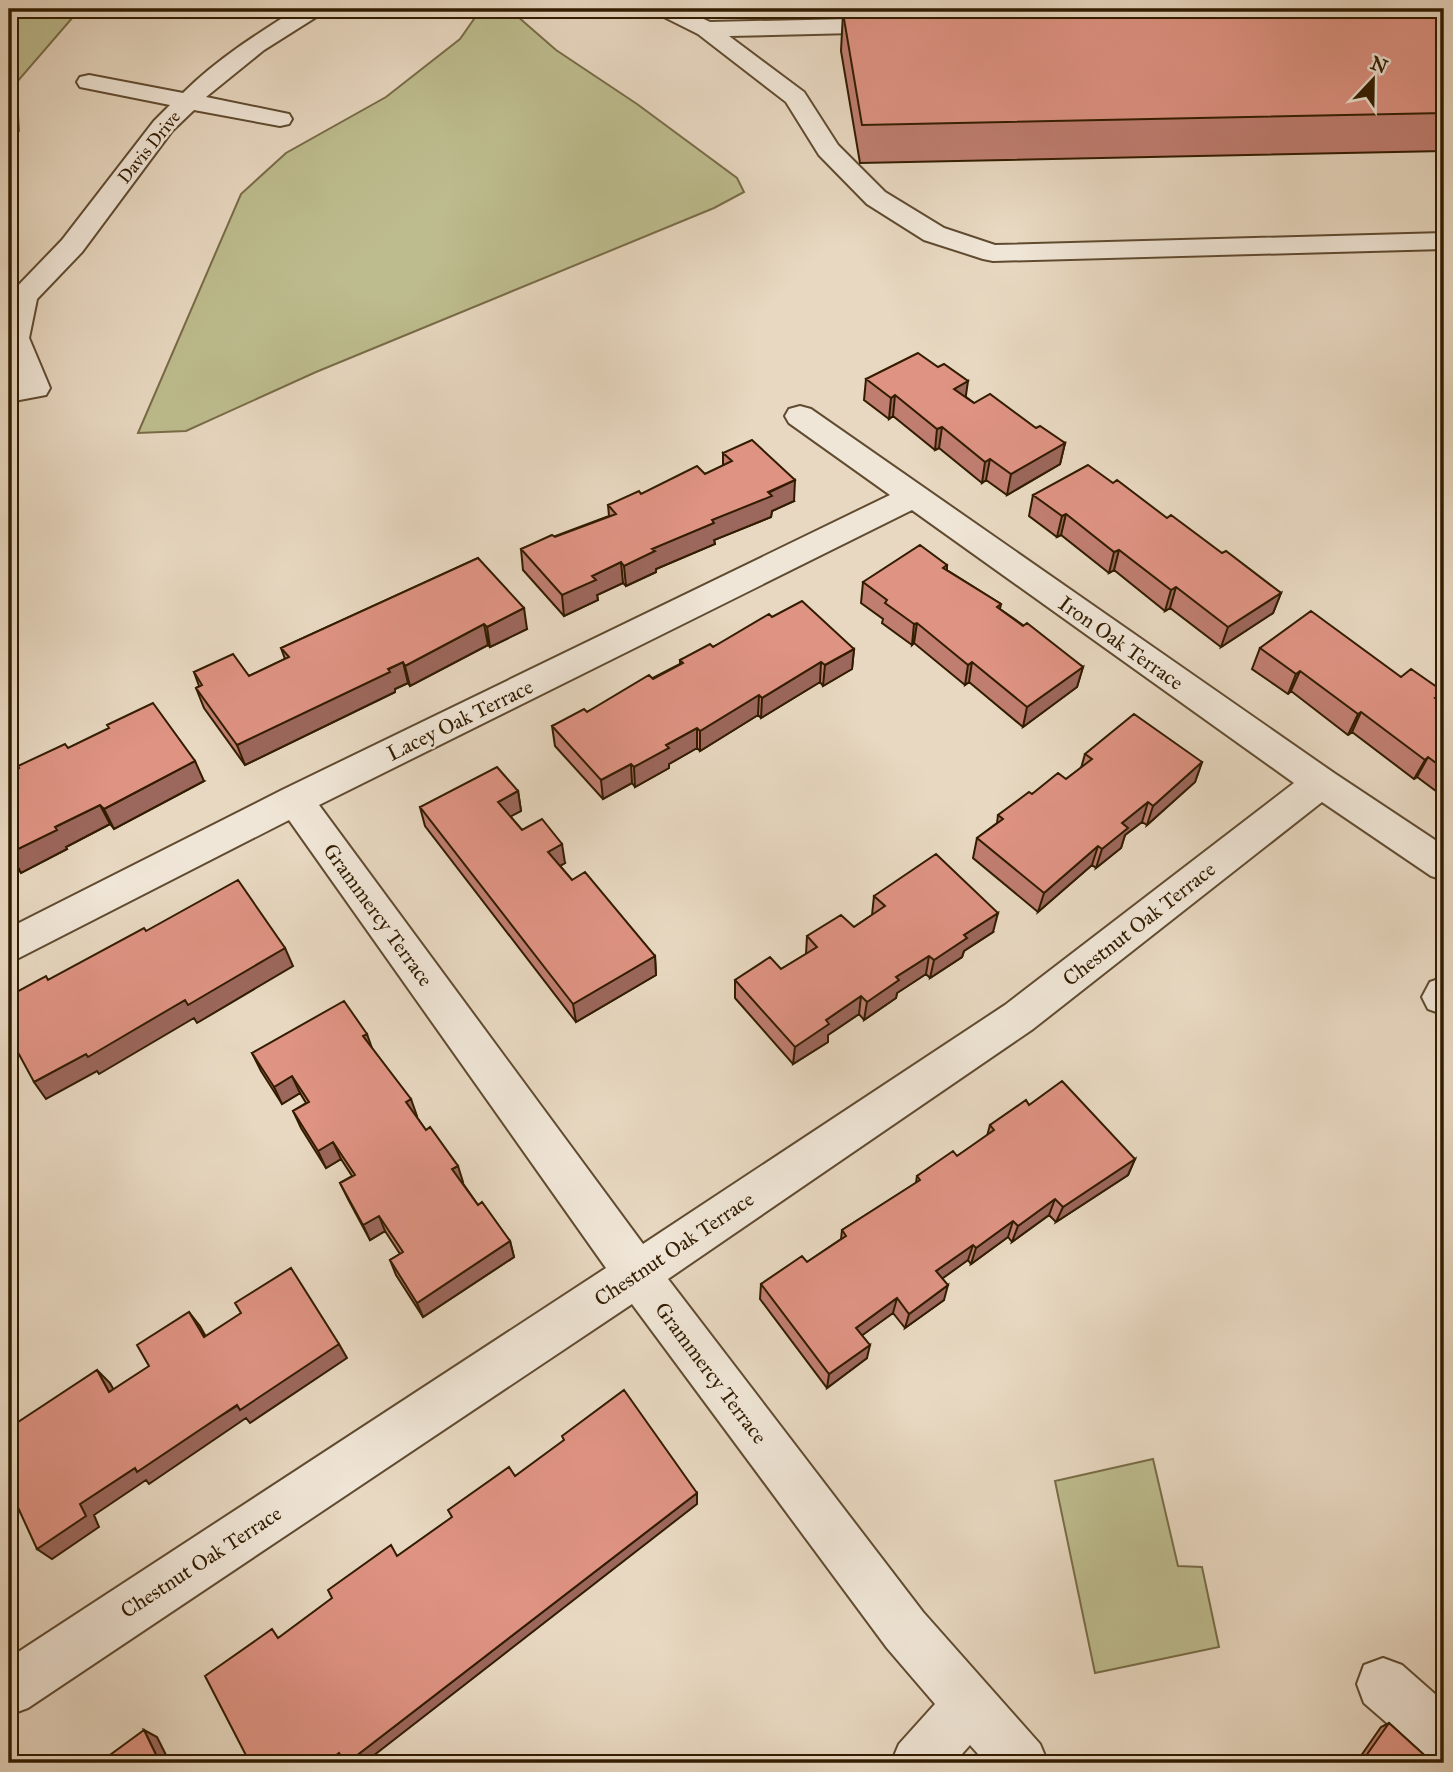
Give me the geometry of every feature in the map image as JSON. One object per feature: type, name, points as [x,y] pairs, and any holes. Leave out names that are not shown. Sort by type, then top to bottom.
[{"type":"street","name":"Davis Drive","points":[[14,305],[72,246],[163,125],[238,59],[313,9]]},
{"type":"street","points":[[666,9],[705,29],[795,97],[828,150],[876,198],[934,234],[993,253],[1444,241]]},
{"type":"street","points":[[705,29],[915,25]]},
{"type":"street","points":[[89,82],[280,119]]},
{"type":"street","points":[[9,393],[34,388],[29,368],[13,342],[14,305]]},
{"type":"street","name":"Iron Oak Terrace","points":[[800,416],[1321,783],[1444,865]]},
{"type":"street","name":"Lacey Oak Terrace","points":[[9,947],[295,800],[872,519],[912,497]]},
{"type":"street","name":"Chestnut Oak Terrace","points":[[9,1689],[637,1274],[1019,1017],[1321,783]]},
{"type":"street","name":"Grammercy Terrace","points":[[295,800],[637,1274],[905,1630],[1021,1763]]},
{"type":"street","points":[[1382,1684],[1444,1737]]},
{"type":"street","points":[[918,1763],[970,1706]]},
{"type":"shaded area","points":[[9,9],[80,9],[16,83],[19,131],[9,144]]},
{"type":"shaded area","points":[[481,9],[509,9],[556,50],[637,104],[737,178],[744,192],[714,208],[316,372],[186,431],[138,433],[241,194],[286,153],[386,97],[460,39]]},
{"type":"shaded area","points":[[1153,1459],[1178,1566],[1202,1567],[1219,1647],[1095,1673],[1055,1481]]},
{"type":"building","points":[[1087,9],[1444,9],[1444,113],[862,125],[843,13]]},
{"type":"building","points":[[918,353],[938,367],[944,364],[968,381],[954,389],[974,403],[990,394],[1036,428],[1040,426],[1065,443],[1011,474],[990,459],[985,462],[942,427],[937,429],[895,395],[891,398],[866,379]]},
{"type":"building","points":[[752,440],[795,480],[768,492],[772,496],[712,520],[714,523],[652,549],[655,551],[624,566],[621,562],[592,576],[596,580],[562,595],[521,549],[552,535],[555,537],[616,514],[608,505],[639,491],[641,494],[697,466],[705,474],[732,461],[723,453]]},
{"type":"building","points":[[1088,465],[1113,483],[1117,480],[1167,518],[1171,515],[1222,553],[1226,551],[1281,593],[1228,627],[1176,587],[1171,590],[1119,550],[1114,552],[1066,514],[1062,516],[1033,495]]},
{"type":"building","points":[[920,545],[947,565],[943,568],[1001,604],[997,607],[1023,626],[1027,623],[1083,667],[1027,707],[972,662],[968,665],[917,623],[914,624],[885,603],[887,600],[863,582]]},
{"type":"building","points":[[478,558],[524,608],[487,627],[484,624],[405,666],[403,662],[388,669],[390,672],[237,745],[196,688],[202,685],[194,672],[233,654],[249,676],[289,657],[281,648]]},
{"type":"building","points":[[802,601],[854,649],[825,665],[821,662],[762,698],[759,695],[700,731],[697,728],[666,745],[669,748],[634,767],[631,764],[601,780],[552,726],[584,709],[587,712],[649,675],[653,679],[683,663],[680,660],[710,644],[713,647],[769,614],[772,617]]},
{"type":"building","points":[[1311,611],[1401,677],[1411,669],[1444,692],[1435,698],[1444,704],[1444,769],[1428,757],[1425,760],[1361,712],[1358,714],[1300,671],[1296,674],[1260,648]]},
{"type":"building","points":[[153,703],[195,761],[104,809],[100,805],[55,827],[57,830],[10,853],[9,773],[65,744],[68,748]]},
{"type":"building","points":[[1134,714],[1202,762],[1153,806],[1148,802],[1122,823],[1128,828],[1102,849],[1098,846],[1044,893],[977,838],[1003,819],[998,815],[1029,792],[1032,794],[1058,773],[1066,779],[1092,759],[1085,754]]},
{"type":"building","points":[[497,767],[518,791],[498,802],[522,830],[542,819],[562,844],[548,852],[572,880],[585,872],[655,956],[573,1004],[420,807]]},
{"type":"building","points":[[936,854],[998,913],[964,935],[967,938],[934,960],[929,956],[896,977],[899,980],[867,1002],[861,996],[826,1020],[829,1024],[795,1047],[735,980],[770,957],[781,969],[817,947],[807,936],[841,915],[854,927],[885,906],[874,896]]},
{"type":"building","points":[[238,880],[285,948],[188,1005],[185,1000],[88,1057],[86,1054],[34,1082],[9,1036],[9,996],[46,976],[48,980],[144,928],[146,931]]},
{"type":"building","points":[[344,1001],[367,1034],[363,1036],[411,1099],[406,1102],[426,1130],[430,1127],[458,1166],[452,1169],[478,1205],[482,1202],[510,1241],[417,1303],[390,1260],[403,1252],[379,1216],[363,1225],[340,1183],[355,1175],[333,1142],[318,1151],[293,1111],[309,1102],[292,1076],[274,1087],[252,1053]]},
{"type":"building","points":[[1062,1081],[1135,1159],[1063,1207],[1055,1199],[1018,1226],[1013,1221],[976,1248],[973,1245],[936,1271],[948,1285],[909,1314],[897,1298],[856,1328],[870,1345],[829,1374],[761,1284],[802,1256],[807,1262],[846,1236],[842,1230],[920,1180],[917,1176],[953,1151],[957,1156],[994,1130],[990,1125],[1026,1100],[1029,1105]]},
{"type":"building","points":[[291,1268],[339,1344],[240,1410],[237,1405],[137,1472],[135,1468],[80,1504],[86,1516],[37,1549],[9,1488],[9,1428],[97,1370],[109,1392],[149,1366],[137,1345],[189,1312],[204,1337],[241,1313],[235,1303]]},
{"type":"building","points":[[624,1390],[697,1493],[347,1763],[339,1753],[326,1763],[250,1763],[205,1676],[272,1629],[278,1638],[332,1598],[328,1590],[391,1545],[397,1556],[452,1517],[448,1510],[509,1467],[515,1476],[564,1440],[562,1436]]},
{"type":"building","points":[[1389,1723],[1433,1763],[1361,1763]]},
{"type":"building","points":[[144,1730],[160,1763],[99,1763]]}]
